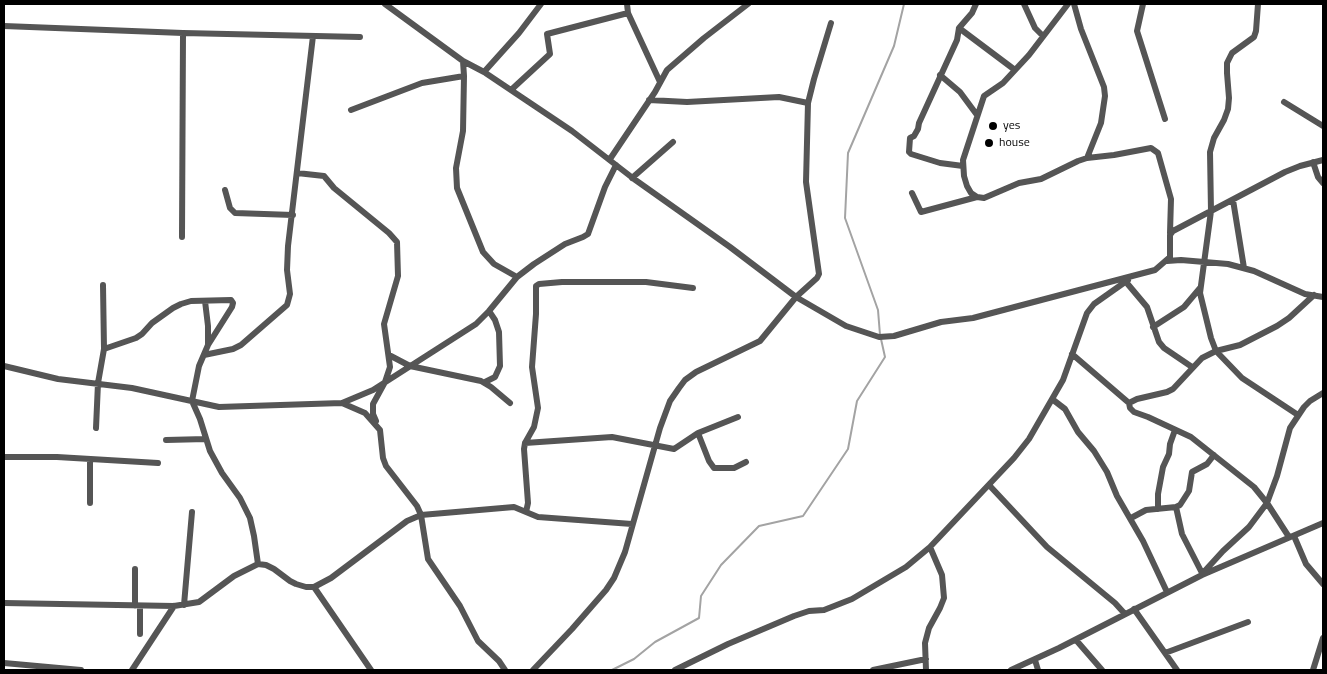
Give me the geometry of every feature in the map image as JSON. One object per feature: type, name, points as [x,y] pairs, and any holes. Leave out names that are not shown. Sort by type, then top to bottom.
[{"type":"street","points":[[385,4],[463,61],[484,72],[610,159],[632,178],[730,246],[796,297],[846,326],[879,338],[894,336],[940,322],[973,318],[1134,276],[1155,270],[1170,257],[1171,199],[1156,150],[1151,148],[1114,156],[1087,158],[1041,180],[1019,183],[990,197],[977,197],[921,212],[912,193]]},
{"type":"street","points":[[484,72],[519,33],[541,4]]},
{"type":"street","points":[[627,4],[628,13],[660,82]]},
{"type":"street","points":[[610,159],[649,100],[666,70],[748,4]]},
{"type":"street","points":[[963,166],[940,163],[916,156],[909,152],[910,138],[914,136],[918,129],[918,123],[957,40],[959,28],[972,13],[976,4]]},
{"type":"street","points":[[1024,4],[1035,28],[1043,36]]},
{"type":"street","points":[[977,197],[971,193],[967,186],[963,160],[984,96],[1003,83],[1015,70],[1068,4]]},
{"type":"street","points":[[1074,4],[1081,29],[1104,87],[1105,96],[1101,123],[1087,158]]},
{"type":"street","points":[[1143,4],[1137,31],[1166,119]]},
{"type":"street","points":[[1258,4],[1254,37],[1232,53],[1227,63],[1230,98],[1228,109],[1214,138],[1210,152],[1212,211],[1200,288],[1201,301],[1216,351],[1242,378],[1298,414]]},
{"type":"street","points":[[511,90],[550,54],[546,34],[628,13]]},
{"type":"street","points":[[533,670],[551,653],[606,590],[614,578],[621,563],[660,428],[670,402],[685,380],[696,372],[760,341],[796,297],[817,278],[806,182],[808,103],[831,23]]},
{"type":"street","points":[[4,26],[360,37]]},
{"type":"street","points":[[959,28],[1015,70]]},
{"type":"street","points":[[182,237],[183,33]]},
{"type":"street","points":[[204,355],[233,349],[240,345],[287,306],[290,294],[287,270],[313,36]]},
{"type":"street","points":[[463,61],[463,130],[456,168],[457,188],[483,252],[494,264],[517,277]]},
{"type":"street","points":[[940,75],[960,92],[977,115]]},
{"type":"street","points":[[351,110],[422,83],[464,76]]},
{"type":"street","points":[[649,100],[688,102],[779,97],[808,103]]},
{"type":"street","points":[[1284,102],[1323,126]]},
{"type":"street","points":[[632,178],[673,142]]},
{"type":"street","points":[[1170,233],[1277,176],[1323,160]]},
{"type":"street","points":[[1313,162],[1318,177],[1323,183]]},
{"type":"street","points":[[4,366],[58,380],[132,388],[192,400],[219,408],[342,403],[373,390],[476,324],[489,312],[517,277],[555,250],[588,234],[616,165]]},
{"type":"street","points":[[298,172],[324,176],[334,188],[396,239],[399,262],[398,276],[384,324],[390,367],[385,382],[373,404],[373,414],[380,430],[383,458],[386,466],[417,506],[421,515],[428,558],[460,606],[478,641],[505,670]]},
{"type":"street","points":[[225,190],[230,208],[235,213],[293,215]]},
{"type":"street","points":[[1233,200],[1244,268]]},
{"type":"street","points":[[1167,261],[1228,264],[1254,271],[1305,294],[1323,297]]},
{"type":"street","points":[[675,670],[728,644],[794,616],[808,611],[824,610],[852,600],[906,567],[930,547],[1014,458],[1029,439],[1064,380],[1087,313],[1094,304],[1134,276]]},
{"type":"street","points":[[526,512],[528,503],[525,443],[534,427],[538,408],[532,366],[536,290],[538,285],[562,282],[646,282],[692,288]]},
{"type":"street","points":[[1126,282],[1147,307],[1159,342],[1164,348],[1192,367]]},
{"type":"street","points":[[96,428],[98,383],[104,349],[103,285]]},
{"type":"street","points":[[1153,327],[1184,307],[1200,288]]},
{"type":"street","points":[[1129,404],[1137,399],[1168,392],[1202,358],[1216,351],[1240,345],[1277,326],[1289,318],[1314,295]]},
{"type":"street","points":[[104,349],[136,338],[152,323],[173,308],[191,302],[228,299],[232,303],[232,307],[208,345],[199,366],[192,400],[216,464],[240,498],[250,518],[258,564]]},
{"type":"street","points":[[205,302],[208,345]]},
{"type":"street","points":[[485,382],[495,377],[500,366],[499,332],[496,320],[489,312]]},
{"type":"street","points":[[1072,354],[1129,404],[1134,412],[1191,437],[1254,487],[1292,536],[1306,564],[1323,584]]},
{"type":"street","points":[[389,355],[410,366],[485,382],[510,403]]},
{"type":"street","points":[[1202,574],[1223,550],[1248,527],[1267,503],[1278,476],[1288,433],[1298,414],[1310,401],[1323,392]]},
{"type":"street","points":[[1052,399],[1065,409],[1078,432],[1094,451],[1107,472],[1122,504],[1132,518],[1167,592]]},
{"type":"street","points":[[342,403],[366,413],[380,430]]},
{"type":"street","points":[[525,443],[612,437],[674,448],[698,433],[738,418]]},
{"type":"street","points":[[1158,509],[1158,494],[1163,467],[1169,454],[1175,430]]},
{"type":"street","points":[[698,433],[709,461],[714,468],[734,468],[746,462]]},
{"type":"street","points":[[166,440],[206,439]]},
{"type":"street","points":[[1132,518],[1146,510],[1176,507],[1183,502],[1189,491],[1192,472],[1206,464],[1214,455]]},
{"type":"street","points":[[4,458],[57,457],[158,463]]},
{"type":"street","points":[[90,460],[90,503]]},
{"type":"street","points":[[989,485],[1047,547],[1115,603],[1125,614]]},
{"type":"street","points":[[4,603],[137,606],[184,605],[199,602],[234,576],[258,564],[274,569],[296,584],[314,587],[331,578],[407,521],[421,515],[514,507],[538,517],[632,524]]},
{"type":"street","points":[[1176,507],[1182,534],[1202,574]]},
{"type":"street","points":[[184,605],[192,512]]},
{"type":"street","points":[[1011,670],[1076,640],[1202,574],[1323,523]]},
{"type":"street","points":[[926,670],[925,643],[928,628],[944,598],[942,575],[930,547]]},
{"type":"street","points":[[135,569],[140,634]]},
{"type":"street","points":[[314,587],[370,670]]},
{"type":"street","points":[[132,670],[174,606]]},
{"type":"street","points":[[1134,608],[1177,670]]},
{"type":"street","points":[[1165,653],[1248,622]]},
{"type":"street","points":[[1313,670],[1323,638]]},
{"type":"street","points":[[1076,640],[1102,670]]},
{"type":"street","points":[[873,670],[926,659]]},
{"type":"street","points":[[1035,660],[1038,670]]},
{"type":"street","points":[[4,663],[81,670]]},
{"type":"waterway","points":[[880,335],[878,310],[845,218],[848,153],[894,46],[904,4]]},
{"type":"waterway","points":[[612,670],[634,659],[655,642],[699,618],[701,596],[721,565],[759,526],[803,516],[848,449],[857,401],[885,357],[881,339]]},
{"type":"place","name":"yes","points":[[993,126]]},
{"type":"place","name":"house","points":[[989,143]]}]
